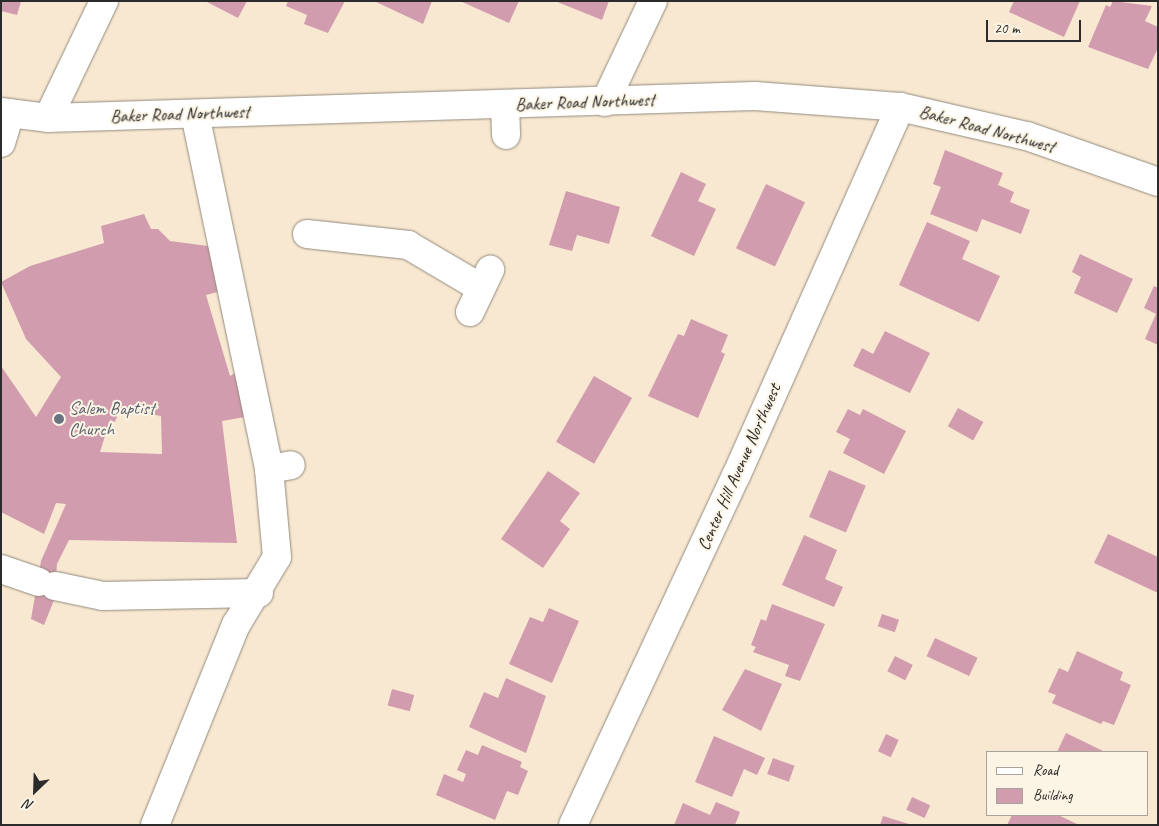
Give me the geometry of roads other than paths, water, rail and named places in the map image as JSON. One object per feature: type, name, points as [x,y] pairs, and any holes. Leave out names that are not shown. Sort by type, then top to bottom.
[{"type":"street","points":[[48,118],[104,1]]},
{"type":"street","points":[[606,102],[653,1]]},
{"type":"street","name":"Baker Road Northwest","points":[[6,112],[48,118],[755,96],[900,107],[1027,136],[1158,182]]},
{"type":"street","points":[[506,105],[506,135]]},
{"type":"street","name":"Center Hill Avenue Northwest","points":[[574,825],[736,476],[900,107]]},
{"type":"street","points":[[1,143],[6,112]]},
{"type":"street","points":[[155,825],[214,675],[236,625],[259,593],[277,556],[280,467],[195,114]]},
{"type":"street","points":[[307,234],[408,245],[480,290]]},
{"type":"street","points":[[1,569],[47,584],[103,596],[259,593]]},
{"type":"place","name":"Salem Baptist Church","points":[[59,419]]}]
